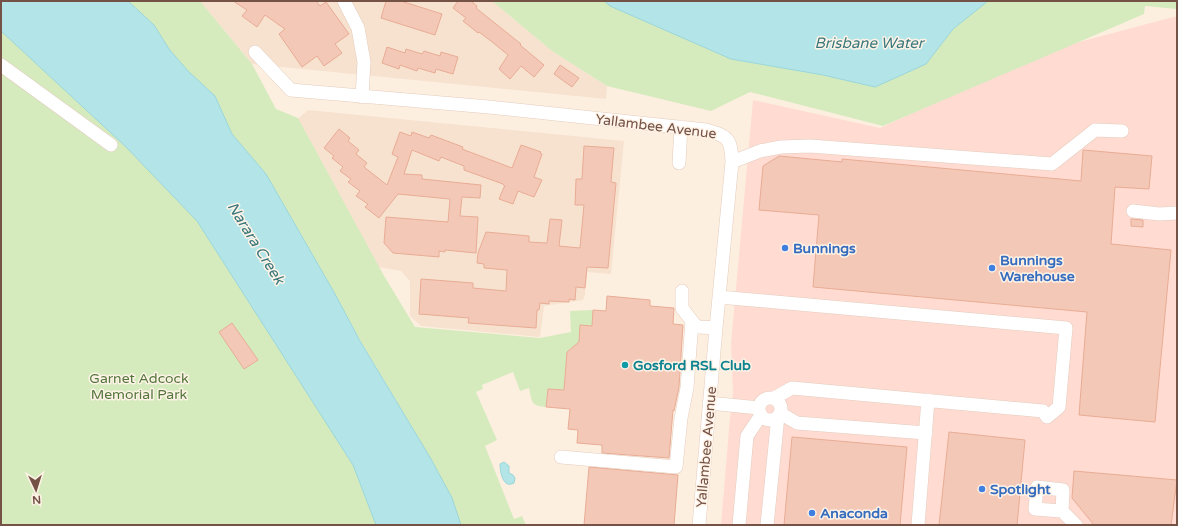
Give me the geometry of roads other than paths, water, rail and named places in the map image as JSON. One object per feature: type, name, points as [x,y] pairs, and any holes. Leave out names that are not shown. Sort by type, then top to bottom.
[{"type":"street","points":[[344,1],[358,28],[364,62],[362,97]]},
{"type":"street","name":"Yallambee Avenue","points":[[255,52],[291,90],[489,107],[681,127],[706,130],[722,134],[727,138],[732,150],[732,162],[699,525]]},
{"type":"street","points":[[1,65],[111,145]]},
{"type":"street","points":[[679,163],[681,127]]},
{"type":"street","points":[[732,162],[760,151],[781,146],[810,146],[1052,164],[1095,130],[1122,131]]},
{"type":"street","points":[[1133,211],[1159,214],[1177,213]]},
{"type":"street","points":[[682,291],[682,308],[692,321],[699,327],[716,328]]},
{"type":"street","points":[[719,296],[1066,328],[1060,407],[1047,417],[1043,411],[792,388],[774,398],[767,398],[764,400],[760,412],[747,436],[739,525]]},
{"type":"street","points":[[561,457],[676,467],[681,418],[687,388],[692,321]]},
{"type":"street","points":[[767,525],[781,406],[774,398]]},
{"type":"street","points":[[918,525],[928,400]]},
{"type":"street","points":[[709,403],[760,412],[764,418],[772,420],[779,414]]},
{"type":"street","points":[[779,414],[798,423],[926,434]]},
{"type":"street","points":[[1062,511],[1076,525]]},
{"type":"water","name":"Narara Creek","points":[[1,1],[128,1],[154,25],[169,49],[188,71],[215,96],[232,134],[266,174],[335,294],[360,341],[431,459],[452,498],[461,525],[376,525],[353,465],[197,221],[126,147],[1,31]]},
{"type":"water","name":"Brisbane Water","points":[[604,1],[988,1],[953,29],[926,64],[875,87],[823,75],[731,59],[610,6]]},
{"type":"water","points":[[504,462],[509,466],[509,473],[515,478],[514,483],[507,484],[503,479],[500,464]]},
{"type":"place","name":"Bunnings","points":[[785,248]]},
{"type":"place","name":"Bunnings Warehouse","points":[[992,268]]},
{"type":"place","name":"Gosford RSL Club","points":[[625,365]]},
{"type":"place","name":"Spotlight","points":[[982,489]]},
{"type":"place","name":"Anaconda","points":[[812,513]]},
{"type":"park label","name":"Garnet Adcock Memorial Park","points":[[139,386]]}]
